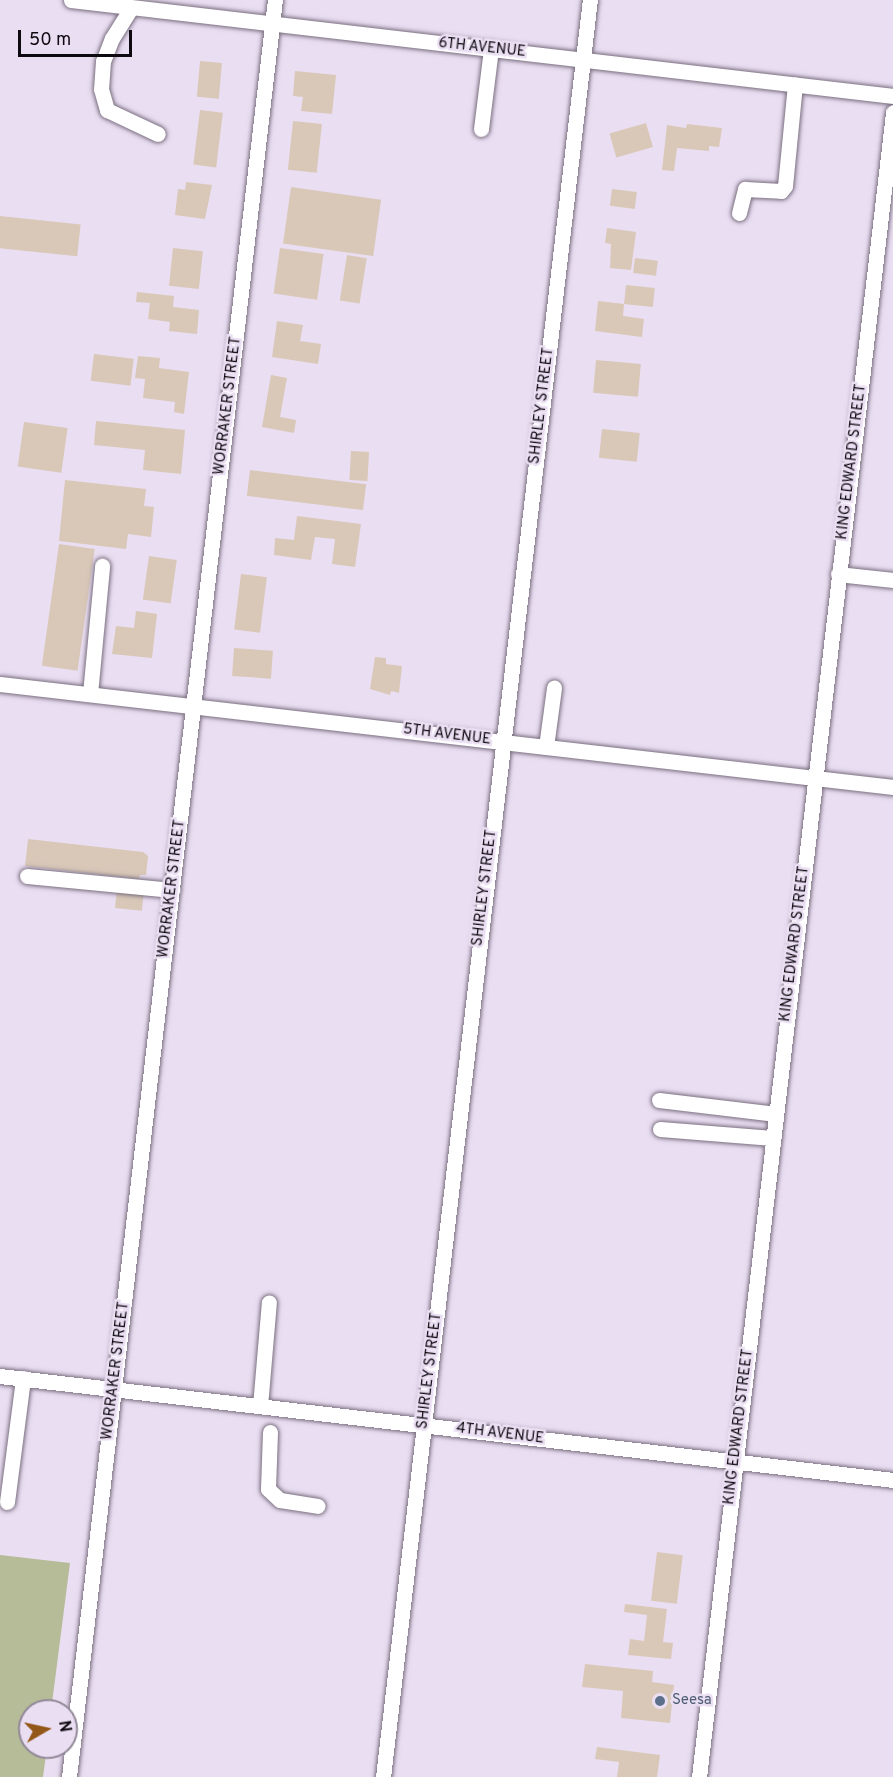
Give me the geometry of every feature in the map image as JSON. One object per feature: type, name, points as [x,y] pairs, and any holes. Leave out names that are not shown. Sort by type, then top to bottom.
[{"type":"street","name":"6TH AVENUE","points":[[71,0],[893,96]]},
{"type":"street","name":"WORRAKER STREET","points":[[69,1777],[275,0]]},
{"type":"street","name":"SHIRLEY STREET","points":[[383,1777],[590,0]]},
{"type":"street","points":[[131,8],[112,38],[103,61],[101,89],[107,110],[158,134]]},
{"type":"street","points":[[481,129],[490,49]]},
{"type":"street","points":[[739,213],[745,189],[781,191],[785,186],[795,84]]},
{"type":"street","name":"KING EDWARD STREET","points":[[699,1777],[893,112]]},
{"type":"street","points":[[90,694],[102,566]]},
{"type":"street","points":[[838,574],[893,580]]},
{"type":"street","name":"5TH AVENUE","points":[[0,684],[893,787]]},
{"type":"street","points":[[546,747],[554,688]]},
{"type":"street","points":[[27,876],[172,890]]},
{"type":"street","points":[[659,1100],[776,1114]]},
{"type":"street","points":[[660,1129],[773,1138]]},
{"type":"street","points":[[260,1406],[268,1302]]},
{"type":"street","name":"4TH AVENUE","points":[[0,1376],[893,1480]]},
{"type":"street","points":[[7,1502],[22,1378]]},
{"type":"street","points":[[270,1432],[266,1478],[273,1496],[318,1506]]},
{"type":"green space","points":[[0,1555],[70,1563],[53,1699],[18,1699],[18,1759],[45,1759],[43,1777],[0,1777]]},
{"type":"building","points":[[200,61],[222,63],[219,99],[197,97]]},
{"type":"building","points":[[295,71],[336,75],[332,114],[301,111],[303,97],[293,96]]},
{"type":"building","points":[[200,110],[223,113],[216,167],[193,165]]},
{"type":"building","points":[[293,121],[322,124],[317,173],[288,170]]},
{"type":"building","points":[[646,123],[653,147],[616,158],[609,133]]},
{"type":"building","points":[[687,124],[722,128],[719,147],[709,146],[709,151],[677,148],[674,171],[662,170],[667,125],[686,128]]},
{"type":"building","points":[[186,182],[212,185],[205,219],[175,215],[178,189],[185,190]]},
{"type":"building","points":[[291,187],[381,200],[373,256],[283,243]]},
{"type":"building","points":[[612,189],[637,192],[635,209],[610,206]]},
{"type":"building","points":[[0,216],[81,224],[77,256],[0,248]]},
{"type":"building","points":[[607,228],[636,232],[631,270],[610,268],[611,244],[605,243]]},
{"type":"building","points":[[173,248],[203,251],[199,289],[169,286]]},
{"type":"building","points":[[280,248],[324,254],[317,300],[274,294]]},
{"type":"building","points":[[347,255],[367,258],[360,304],[340,300]]},
{"type":"building","points":[[635,258],[658,261],[656,276],[633,273]]},
{"type":"building","points":[[626,285],[655,288],[653,307],[624,304]]},
{"type":"building","points":[[137,292],[174,296],[173,307],[199,310],[197,334],[169,331],[170,322],[148,319],[150,303],[136,302]]},
{"type":"building","points":[[598,301],[624,304],[623,316],[644,319],[642,337],[595,331]]},
{"type":"building","points":[[277,321],[303,325],[300,341],[321,344],[318,364],[272,357]]},
{"type":"building","points":[[94,354],[134,359],[130,386],[91,381]]},
{"type":"building","points":[[138,356],[160,358],[159,368],[189,372],[184,414],[174,412],[175,402],[143,398],[145,379],[135,378]]},
{"type":"building","points":[[596,360],[641,364],[638,397],[593,393]]},
{"type":"building","points":[[271,375],[287,378],[280,417],[296,420],[294,433],[262,427]]},
{"type":"building","points":[[96,421],[185,430],[181,474],[143,470],[145,450],[94,445]]},
{"type":"building","points":[[24,422],[68,428],[61,473],[18,467]]},
{"type":"building","points":[[602,429],[640,433],[637,462],[599,458]]},
{"type":"building","points":[[351,451],[369,452],[367,481],[349,480]]},
{"type":"building","points":[[250,470],[366,484],[363,510],[247,496]]},
{"type":"building","points":[[65,480],[146,489],[144,506],[154,507],[151,537],[128,534],[126,549],[59,541]]},
{"type":"building","points":[[297,516],[361,524],[355,567],[332,564],[335,539],[315,537],[311,560],[274,555],[275,538],[294,540]]},
{"type":"building","points":[[59,544],[95,549],[78,671],[42,666]]},
{"type":"building","points":[[149,556],[177,560],[171,603],[143,600]]},
{"type":"building","points":[[241,574],[267,577],[260,633],[234,630]]},
{"type":"building","points":[[136,611],[157,614],[152,658],[112,654],[116,626],[134,628]]},
{"type":"building","points":[[234,648],[273,651],[271,679],[232,676]]},
{"type":"building","points":[[375,657],[386,658],[386,664],[402,666],[399,693],[391,691],[390,695],[370,689]]},
{"type":"building","points":[[28,839],[143,852],[148,856],[146,875],[140,875],[139,879],[25,866]]},
{"type":"building","points":[[117,889],[144,892],[142,911],[115,908]]},
{"type":"building","points":[[657,1552],[683,1555],[677,1604],[651,1601]]},
{"type":"building","points":[[625,1604],[667,1609],[663,1642],[673,1643],[671,1659],[628,1655],[630,1639],[644,1641],[647,1615],[624,1612]]},
{"type":"building","points":[[585,1664],[653,1671],[652,1682],[674,1685],[670,1723],[621,1718],[623,1691],[582,1687]]},
{"type":"building","points":[[597,1747],[660,1755],[657,1777],[617,1777],[619,1762],[595,1759]]},
{"type":"place","name":"Seesa","points":[[660,1701]]}]
